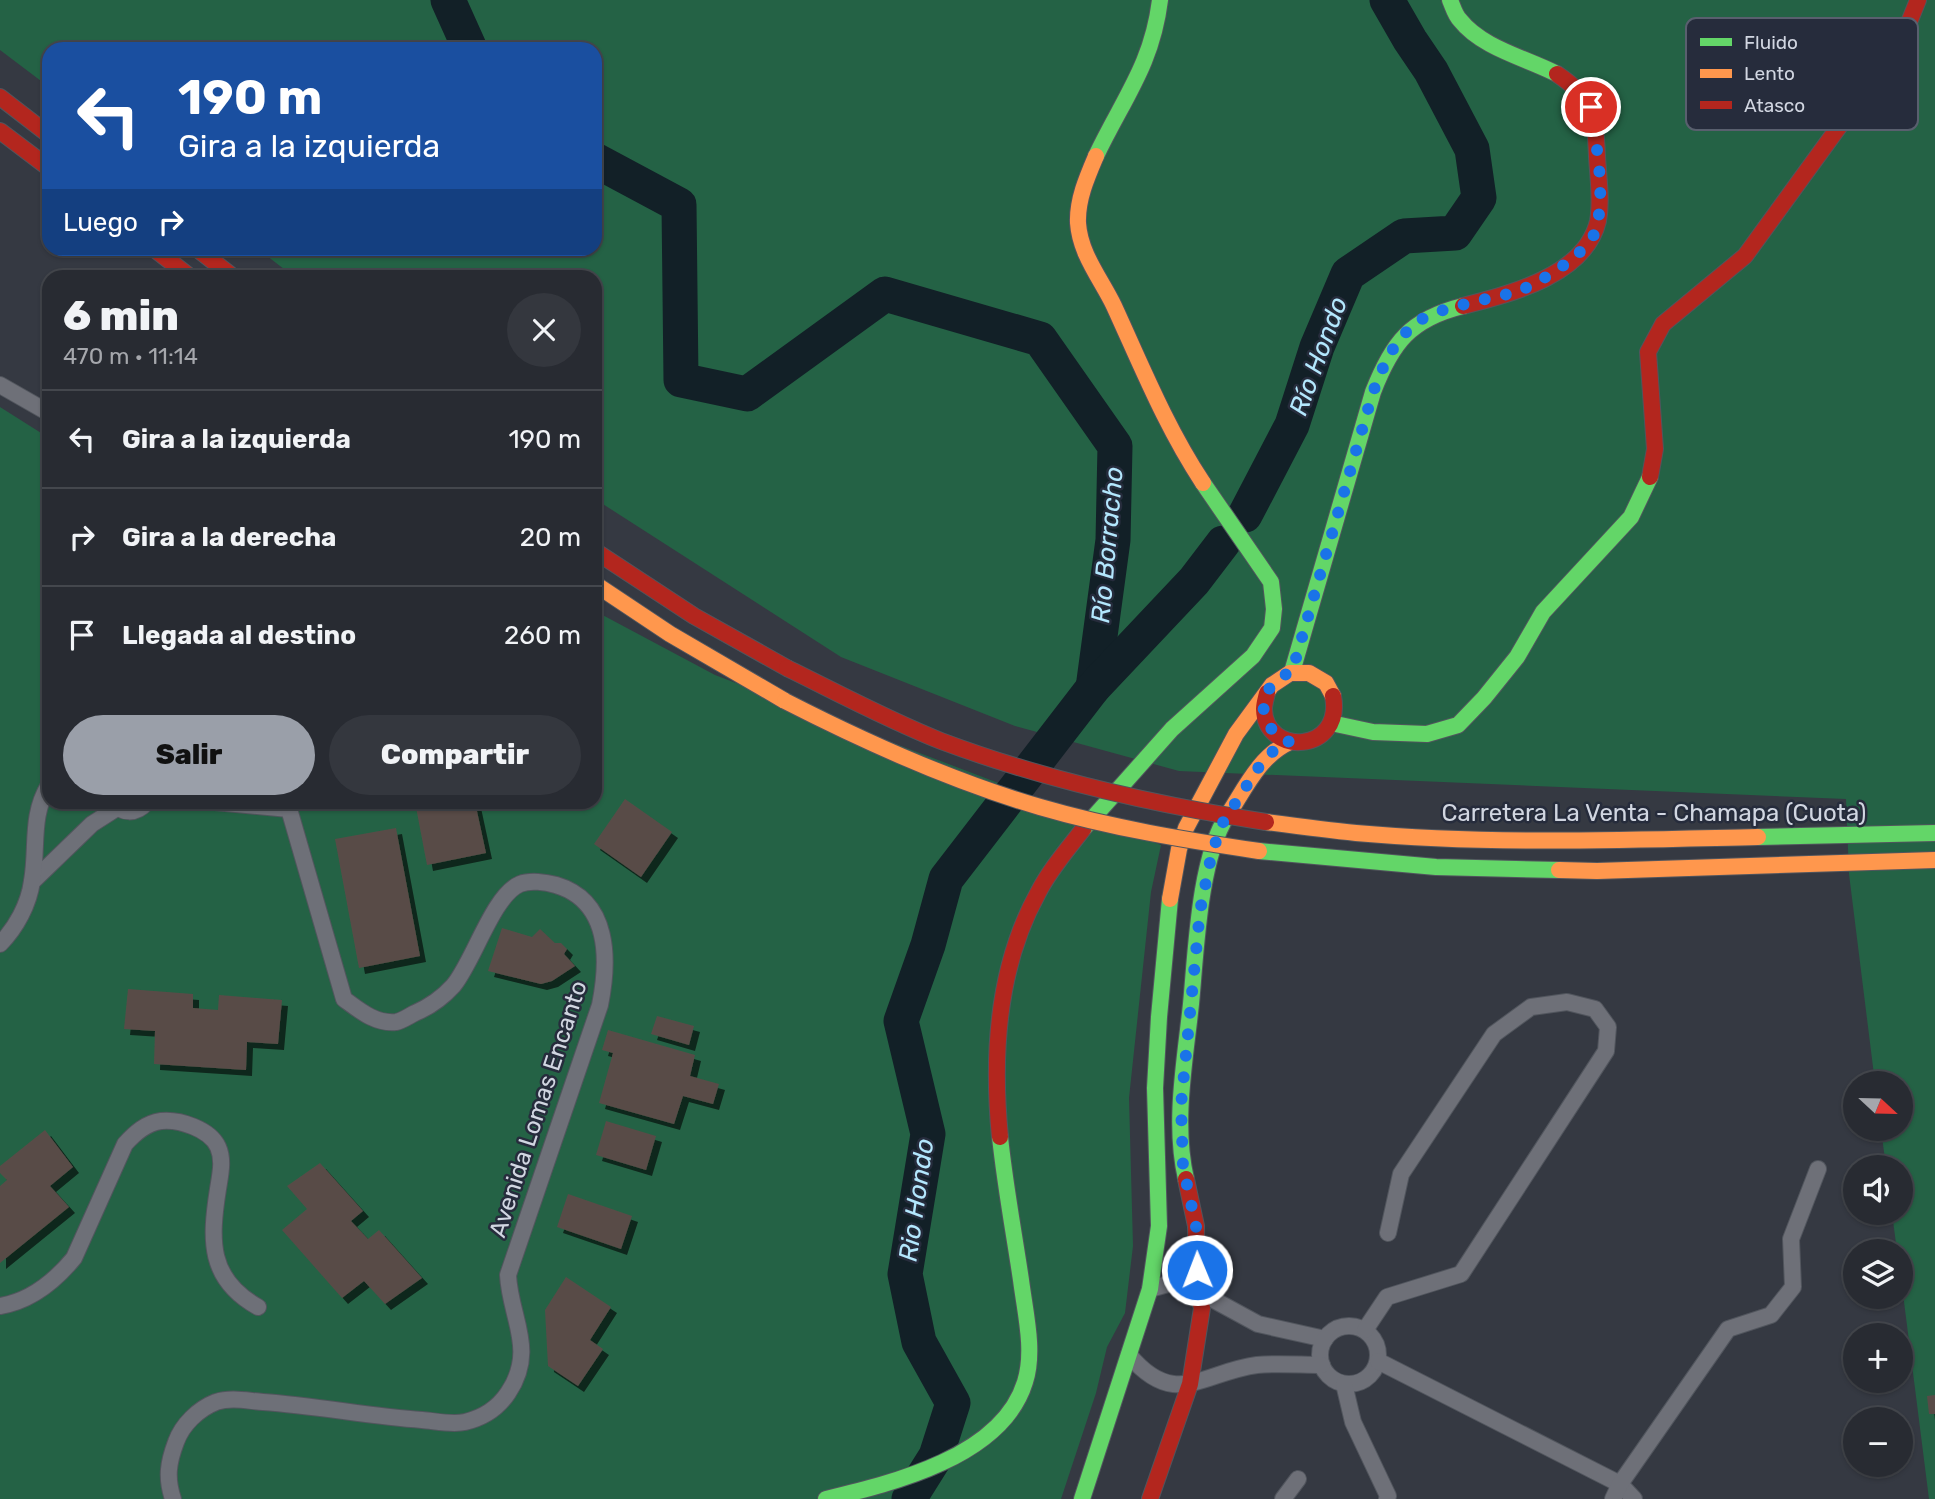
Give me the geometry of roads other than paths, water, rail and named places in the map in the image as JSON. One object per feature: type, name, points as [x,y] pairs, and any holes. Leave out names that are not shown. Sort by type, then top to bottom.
[{"type":"main road","points":[[827,1499],[875,1488],[913,1475],[962,1452],[985,1436],[1008,1414],[1025,1385],[1029,1362],[1020,1264],[997,1107],[996,1048],[1002,1002],[1014,947],[1029,910],[1061,858],[1135,766],[1199,702],[1261,647],[1270,632],[1274,595],[1271,582],[1212,498],[1166,423],[1109,297],[1092,270],[1081,239],[1079,208],[1090,173],[1146,62],[1160,16],[1160,0]]},
{"type":"main road","points":[[1292,672],[1373,392],[1389,354],[1404,334],[1422,319],[1515,292],[1550,275],[1578,254],[1595,233],[1601,205],[1591,107],[1574,84],[1555,72],[1490,43],[1470,31],[1452,12],[1450,0]]},
{"type":"main road","points":[[1911,18],[1918,0]]},
{"type":"main road","points":[[0,97],[42,130]]},
{"type":"main road","points":[[1331,723],[1374,732],[1427,734],[1458,725],[1484,698],[1517,657],[1543,612],[1632,517],[1649,483],[1655,449],[1648,352],[1663,324],[1745,256],[1837,130]]},
{"type":"main road","points":[[0,131],[42,163]]},
{"type":"main road","points":[[163,256],[181,270]]},
{"type":"main road","points":[[206,256],[224,270]]},
{"type":"main road","name":"Carretera La Venta - Chamapa (Cuota)","points":[[602,556],[694,616],[787,668],[871,709],[959,747],[1078,783],[1208,813],[1357,833],[1514,840],[1627,841],[1935,833]]},
{"type":"main road","name":"Carretera La Venta - Chamapa (Cuota)","points":[[602,589],[670,634],[785,701],[910,761],[1038,806],[1148,832],[1259,851],[1424,866],[1529,870],[1597,871],[1935,860]]},
{"type":"main road","points":[[1082,1499],[1150,1289],[1159,1227],[1154,1138],[1160,1002],[1170,908],[1182,835],[1226,748],[1255,705],[1277,679],[1292,672],[1310,673],[1325,682],[1334,697],[1331,723],[1327,730],[1314,740],[1290,742],[1264,759],[1220,827],[1200,911],[1181,1105],[1183,1167],[1196,1226],[1197,1292],[1202,1308],[1190,1384],[1150,1499]]},
{"type":"main road","points":[[1267,693],[1265,719],[1272,731],[1290,742]]},
{"type":"street","points":[[0,385],[42,409]]},
{"type":"street","points":[[0,944],[17,922],[32,882],[38,806],[42,799]]},
{"type":"street","points":[[32,882],[109,809]]},
{"type":"street","points":[[121,809],[127,812],[139,809]]},
{"type":"street","name":"Avenida Lomas Encanto","points":[[173,1499],[167,1481],[169,1460],[178,1435],[192,1416],[214,1403],[228,1399],[462,1423],[488,1413],[507,1394],[522,1360],[521,1339],[508,1275],[600,1005],[606,975],[600,925],[587,901],[568,888],[545,882],[520,884],[504,897],[454,985],[428,1007],[396,1022],[369,1018],[344,999],[291,809]]},
{"type":"street","points":[[1365,1330],[1387,1297],[1461,1274],[1606,1051],[1608,1027],[1595,1009],[1567,1002],[1531,1007],[1494,1034],[1401,1174],[1388,1233]]},
{"type":"street","points":[[0,1306],[36,1293],[74,1258],[125,1144],[135,1133],[162,1121],[202,1130],[218,1147],[221,1165],[213,1240],[214,1258],[240,1297],[258,1307]]},
{"type":"street","points":[[1613,1499],[1620,1484],[1728,1329],[1771,1315],[1793,1287],[1791,1239],[1818,1169]]},
{"type":"street","points":[[1150,1289],[1179,1281],[1258,1324],[1325,1339]]},
{"type":"street","points":[[1351,1326],[1365,1330],[1377,1343],[1378,1361],[1371,1374],[1359,1382],[1344,1384],[1331,1377],[1322,1365],[1321,1352],[1325,1339],[1336,1329],[1351,1326]]},
{"type":"street","points":[[1129,1355],[1143,1371],[1161,1382],[1190,1384],[1256,1365],[1322,1365]]},
{"type":"street","points":[[1378,1361],[1620,1484],[1634,1499]]},
{"type":"street","points":[[1344,1384],[1353,1422],[1388,1496],[1387,1499]]},
{"type":"street","points":[[1283,1499],[1298,1479]]},
{"type":"waterway","name":"Río Borracho","points":[[448,0],[467,42]]},
{"type":"waterway","name":"Río Hondo","points":[[1245,515],[1292,425],[1317,347],[1348,274],[1404,236],[1455,233],[1479,198],[1472,149],[1431,71],[1387,0]]},
{"type":"waterway","name":"Río Borracho","points":[[602,164],[679,205],[681,380],[747,394],[885,294],[1040,339],[1115,446],[1113,540],[1093,688]]},
{"type":"waterway","name":"Rio Hondo","points":[[909,1499],[936,1456],[953,1403],[919,1342],[905,1274],[928,1134],[901,1021],[928,945],[946,879],[1093,688],[1194,581],[1223,543]]}]
